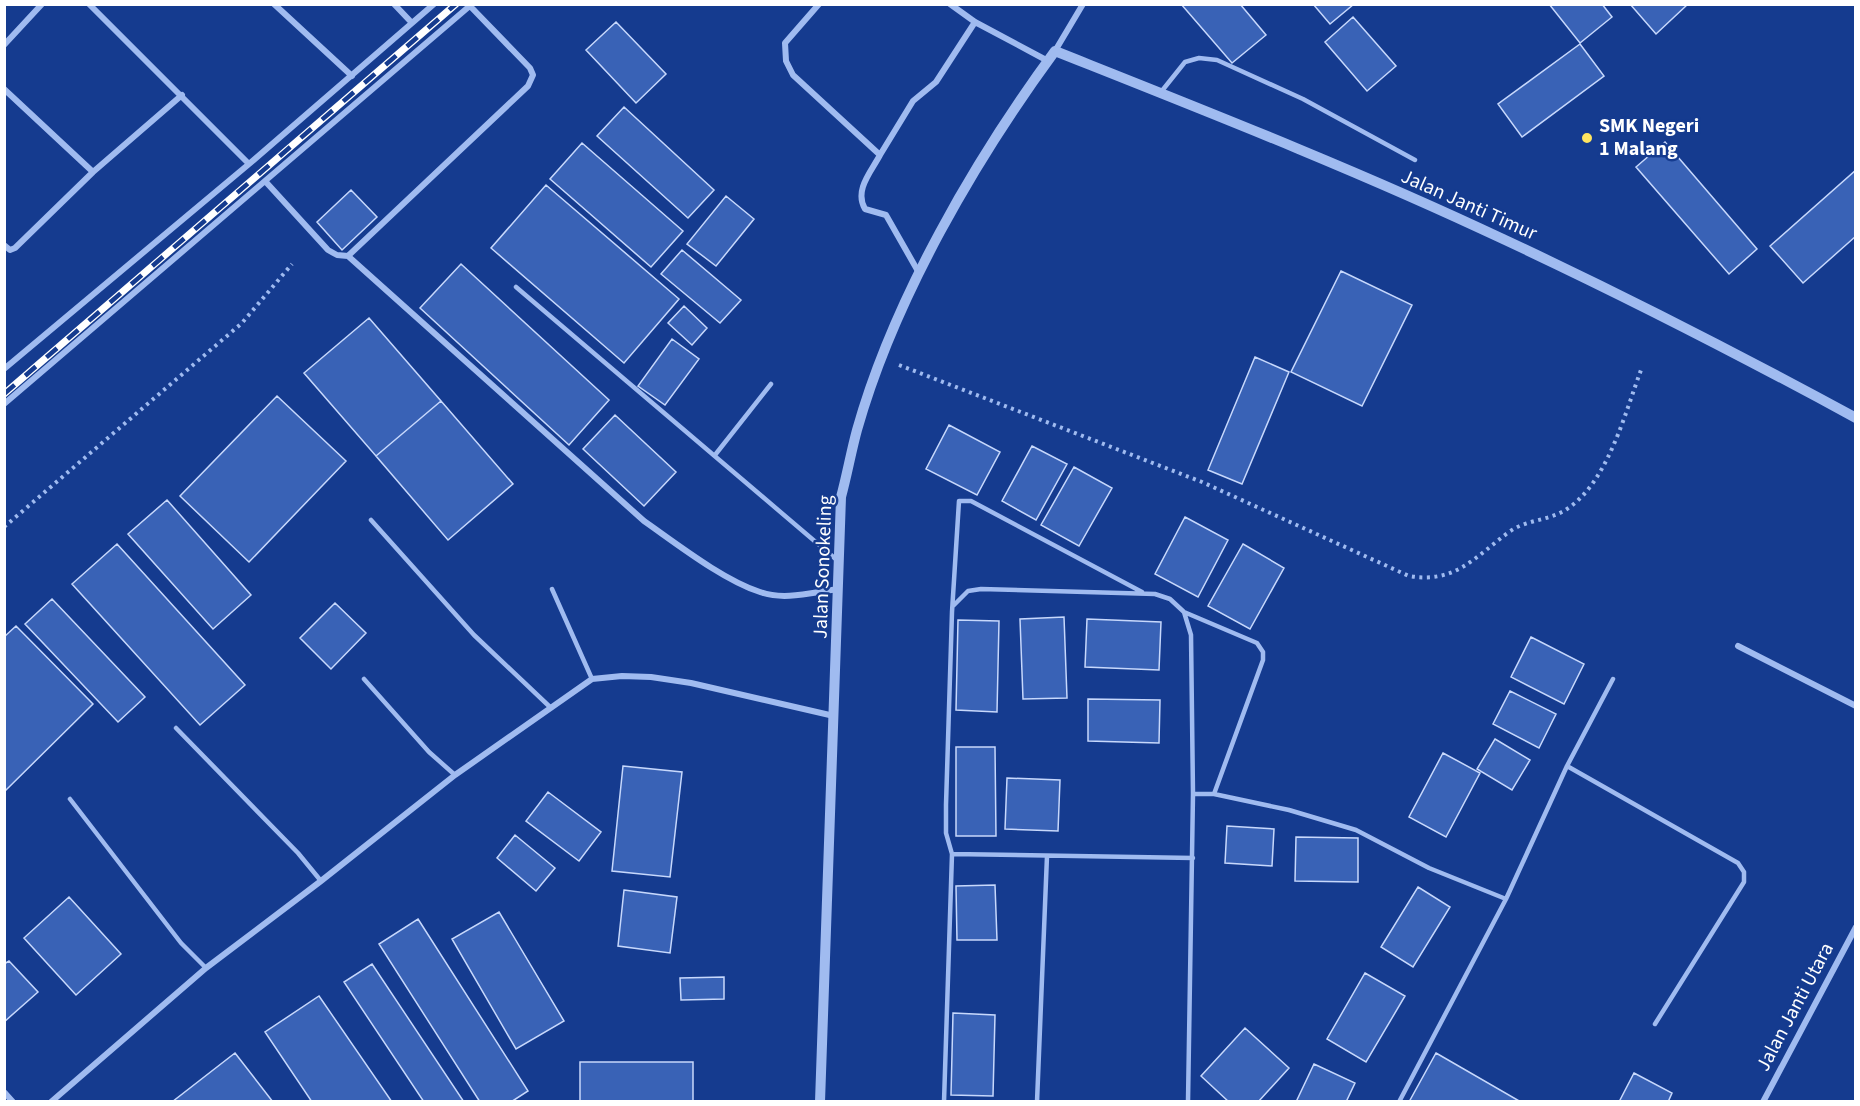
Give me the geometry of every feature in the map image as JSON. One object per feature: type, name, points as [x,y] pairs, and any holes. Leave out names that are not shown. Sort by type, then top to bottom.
[{"type":"street","points":[[4,45],[42,4]]},
{"type":"street","points":[[89,4],[249,164]]},
{"type":"street","points":[[274,4],[352,76]]},
{"type":"street","points":[[394,4],[412,23]]},
{"type":"street","points":[[4,369],[249,164],[434,4]]},
{"type":"street","points":[[819,4],[785,43],[786,61],[793,75],[880,155]]},
{"type":"street","points":[[950,4],[975,22],[1048,61]]},
{"type":"street","points":[[1055,51],[1083,4]]},
{"type":"street","points":[[4,404],[471,5],[530,68],[532,75],[528,86],[348,256]]},
{"type":"street","points":[[920,274],[886,215],[865,209],[861,201],[861,190],[912,100],[936,82],[975,22]]},
{"type":"street","name":"Jalan Sonokeling","points":[[820,1101],[842,497],[857,430],[882,358],[920,274],[1007,118],[1055,51]]},
{"type":"street","name":"Jalan Janti Timur","points":[[1055,51],[1160,92],[1502,238],[1720,344],[1856,417]]},
{"type":"street","points":[[4,88],[93,172]]},
{"type":"street","points":[[4,245],[10,250],[15,248],[93,172],[182,95]]},
{"type":"street","points":[[265,181],[328,250],[337,255],[348,256],[645,521],[690,553],[761,593],[788,596],[839,589]]},
{"type":"street","points":[[1738,646],[1856,706]]},
{"type":"street","points":[[51,1101],[206,968],[455,775],[592,679],[632,676],[691,683],[835,716]]},
{"type":"street","name":"Jalan Janti Utara","points":[[1764,1099],[1853,942],[1856,927]]},
{"type":"street","points":[[4,1092],[13,1101]]},
{"type":"street","points":[[1764,1099],[1772,1101]]},
{"type":"lane","points":[[1160,92],[1185,62],[1199,58],[1217,60],[1303,99],[1415,160]]},
{"type":"lane","points":[[516,287],[840,562]]},
{"type":"lane","points":[[715,455],[771,384]]},
{"type":"lane","points":[[944,1101],[952,854],[946,826],[957,506],[962,499],[971,501],[1142,592]]},
{"type":"lane","points":[[371,520],[474,635],[550,707]]},
{"type":"lane","points":[[552,589],[592,679]]},
{"type":"lane","points":[[952,612],[954,604],[968,591],[981,589],[1142,592],[1170,599],[1184,612],[1257,643],[1263,652],[1263,660],[1214,794]]},
{"type":"lane","points":[[1184,612],[1191,635],[1193,795],[1188,1101]]},
{"type":"lane","points":[[364,680],[429,752],[455,775]]},
{"type":"lane","points":[[1399,1101],[1506,900],[1568,766],[1613,680]]},
{"type":"lane","points":[[176,728],[298,853],[321,881]]},
{"type":"lane","points":[[1568,766],[1738,863],[1744,872],[1744,882],[1655,1024]]},
{"type":"lane","points":[[1193,795],[1214,794],[1289,810],[1356,830],[1429,868],[1506,900]]},
{"type":"lane","points":[[70,799],[181,943],[206,968]]},
{"type":"lane","points":[[952,854],[1192,858]]},
{"type":"lane","points":[[1037,1101],[1047,856]]},
{"type":"path","points":[[4,527],[242,323],[292,264]]},
{"type":"path","points":[[882,358],[1202,482],[1409,576],[1428,579],[1445,575],[1480,557],[1509,532],[1527,522],[1552,517],[1569,508],[1583,495],[1598,475],[1613,447],[1641,370]]},
{"type":"building","points":[[1181,4],[1240,4],[1266,35],[1232,63]]},
{"type":"building","points":[[1313,4],[1354,4],[1330,24]]},
{"type":"building","points":[[1549,4],[1602,4],[1612,17],[1580,43]]},
{"type":"building","points":[[1630,4],[1688,4],[1656,34]]},
{"type":"building","points":[[1353,17],[1396,66],[1367,91],[1325,42]]},
{"type":"building","points":[[616,22],[666,74],[636,103],[586,50]]},
{"type":"building","points":[[1580,44],[1604,76],[1522,137],[1498,104]]},
{"type":"building","points":[[624,107],[714,190],[688,218],[597,136]]},
{"type":"building","points":[[1665,142],[1757,249],[1729,274],[1636,167]]},
{"type":"building","points":[[582,143],[683,231],[651,267],[550,179]]},
{"type":"building","points":[[1856,170],[1856,236],[1803,283],[1770,246]]},
{"type":"building","points":[[546,185],[679,299],[624,363],[491,248]]},
{"type":"building","points":[[351,190],[377,217],[342,250],[317,222]]},
{"type":"building","points":[[726,196],[754,219],[716,266],[687,244]]},
{"type":"building","points":[[682,250],[741,300],[720,323],[661,274]]},
{"type":"building","points":[[461,264],[609,400],[569,445],[420,308]]},
{"type":"building","points":[[1341,271],[1412,305],[1362,406],[1291,372]]},
{"type":"building","points":[[684,306],[707,328],[692,345],[668,323]]},
{"type":"building","points":[[369,318],[441,401],[376,456],[304,373]]},
{"type":"building","points":[[672,339],[699,359],[665,405],[638,386]]},
{"type":"building","points":[[1255,357],[1289,372],[1242,484],[1208,470]]},
{"type":"building","points":[[277,396],[346,461],[249,562],[180,496]]},
{"type":"building","points":[[441,401],[513,484],[448,540],[376,456]]},
{"type":"building","points":[[615,415],[676,472],[644,506],[583,449]]},
{"type":"building","points":[[949,425],[1000,452],[977,495],[926,469]]},
{"type":"building","points":[[1032,446],[1067,464],[1036,520],[1002,501]]},
{"type":"building","points":[[1074,467],[1112,488],[1079,546],[1041,525]]},
{"type":"building","points":[[167,500],[251,595],[213,629],[128,534]]},
{"type":"building","points":[[1185,517],[1228,540],[1198,597],[1155,574]]},
{"type":"building","points":[[117,544],[245,685],[200,725],[72,584]]},
{"type":"building","points":[[1243,544],[1284,568],[1250,629],[1208,606]]},
{"type":"building","points":[[52,599],[145,697],[118,722],[25,624]]},
{"type":"building","points":[[335,603],[366,633],[331,669],[300,638]]},
{"type":"building","points":[[1064,617],[1067,698],[1023,699],[1020,619]]},
{"type":"building","points":[[1087,619],[1161,622],[1159,670],[1085,667]]},
{"type":"building","points":[[958,620],[999,621],[997,712],[956,710]]},
{"type":"building","points":[[16,626],[93,704],[4,792],[4,637]]},
{"type":"building","points":[[1531,637],[1584,664],[1564,704],[1511,677]]},
{"type":"building","points":[[1510,691],[1556,714],[1539,748],[1493,724]]},
{"type":"building","points":[[1088,699],[1160,700],[1159,743],[1088,741]]},
{"type":"building","points":[[1495,739],[1530,760],[1512,790],[1477,769]]},
{"type":"building","points":[[956,747],[995,747],[996,836],[956,836]]},
{"type":"building","points":[[1443,753],[1480,773],[1446,837],[1409,817]]},
{"type":"building","points":[[623,766],[682,772],[670,877],[612,871]]},
{"type":"building","points":[[1007,778],[1060,780],[1058,831],[1005,829]]},
{"type":"building","points":[[548,792],[601,832],[579,861],[526,821]]},
{"type":"building","points":[[1227,826],[1274,829],[1272,866],[1225,863]]},
{"type":"building","points":[[515,835],[555,868],[536,891],[497,858]]},
{"type":"building","points":[[1296,837],[1358,838],[1358,882],[1295,881]]},
{"type":"building","points":[[995,885],[997,940],[957,940],[956,886]]},
{"type":"building","points":[[1418,887],[1450,907],[1413,967],[1381,947]]},
{"type":"building","points":[[624,890],[677,897],[670,953],[618,946]]},
{"type":"building","points":[[69,897],[121,954],[76,995],[24,938]]},
{"type":"building","points":[[499,912],[564,1021],[516,1049],[452,939]]},
{"type":"building","points":[[418,919],[528,1091],[511,1102],[480,1102],[379,944]]},
{"type":"building","points":[[9,961],[38,992],[4,1022],[4,964]]},
{"type":"building","points":[[372,964],[464,1102],[424,1102],[344,982]]},
{"type":"building","points":[[1365,973],[1405,996],[1366,1062],[1327,1039]]},
{"type":"building","points":[[724,977],[724,999],[681,1000],[680,978]]},
{"type":"building","points":[[319,996],[392,1102],[312,1102],[265,1032]]},
{"type":"building","points":[[953,1013],[995,1015],[993,1096],[951,1095]]},
{"type":"building","points":[[1245,1028],[1289,1068],[1258,1102],[1229,1102],[1201,1076]]},
{"type":"building","points":[[235,1053],[273,1102],[172,1102]]},
{"type":"building","points":[[1436,1053],[1521,1102],[1409,1102]]},
{"type":"building","points":[[580,1062],[693,1062],[693,1102],[580,1102]]},
{"type":"building","points":[[1314,1064],[1355,1083],[1346,1102],[1296,1102]]},
{"type":"building","points":[[1634,1073],[1672,1093],[1668,1102],[1619,1102]]},
{"type":"railway","points":[[4,394],[456,4]]},
{"type":"place","name":"SMK Negeri 1 Malang","points":[[1587,138]]}]
